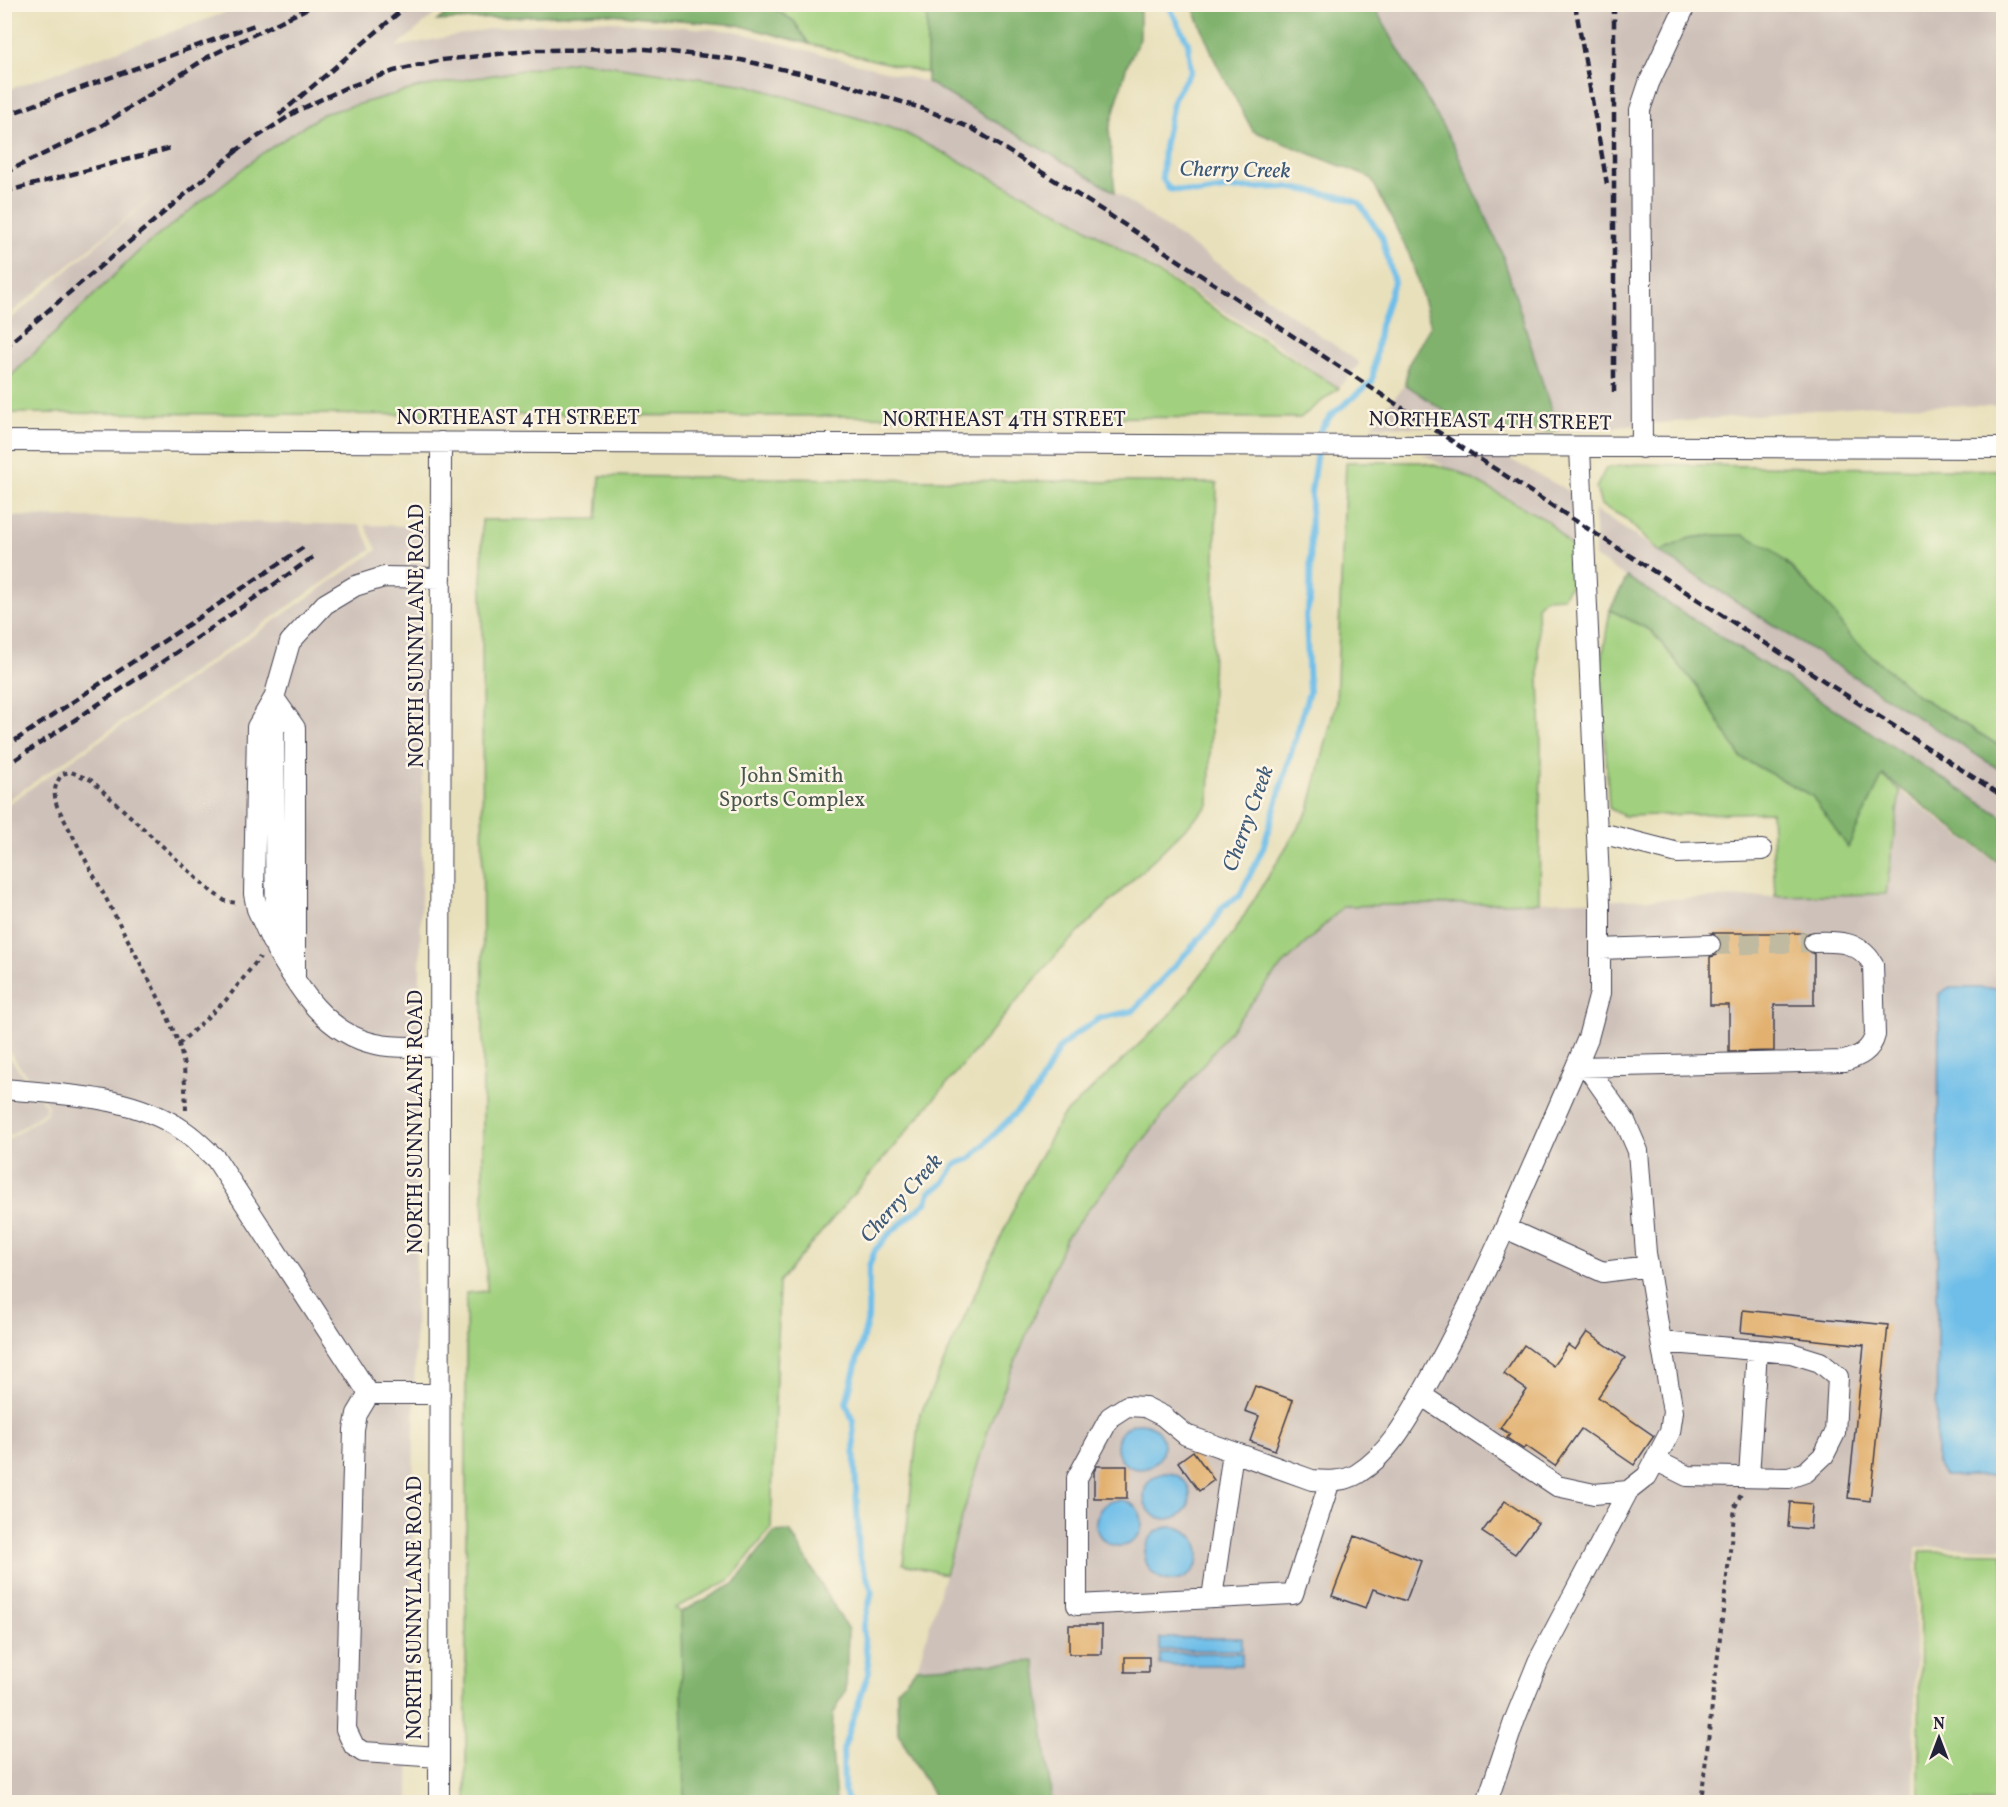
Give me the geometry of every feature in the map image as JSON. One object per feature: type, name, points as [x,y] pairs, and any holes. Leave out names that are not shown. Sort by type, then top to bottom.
[{"type":"street","points":[[1642,447],[1640,110],[1649,83],[1686,4]]},
{"type":"street","name":"NORTHEAST 4TH STREET","points":[[4,441],[2004,448]]},
{"type":"street","name":"NORTH SUNNYLANE ROAD","points":[[439,1803],[441,442]]},
{"type":"street","points":[[1330,1481],[1293,1594],[1077,1605],[1077,1478],[1110,1417],[1127,1406],[1145,1407],[1163,1416],[1186,1435],[1312,1480],[1330,1481],[1355,1476],[1375,1461],[1392,1442],[1470,1308],[1581,1067],[1600,993],[1600,949],[1580,447]]},
{"type":"street","points":[[440,1047],[376,1045],[332,1024],[316,1009],[295,982],[274,944],[254,894],[256,727],[274,698],[290,642],[325,604],[356,586],[384,577],[441,578]]},
{"type":"street","points":[[274,698],[274,944]]},
{"type":"street","points":[[274,698],[295,728],[295,982]]},
{"type":"street","points":[[1597,832],[1678,853],[1762,850]]},
{"type":"street","points":[[1581,1067],[1844,1061],[1858,1057],[1873,1044],[1875,1035],[1874,964],[1869,956],[1853,945],[1842,941],[1814,942]]},
{"type":"street","points":[[1600,949],[1710,945]]},
{"type":"street","points":[[1488,1799],[1515,1719],[1538,1662],[1628,1491],[1647,1476],[1670,1432],[1673,1412],[1648,1266],[1638,1151],[1625,1121],[1581,1067]]},
{"type":"street","points":[[4,1089],[98,1097],[154,1114],[185,1132],[216,1159],[369,1394]]},
{"type":"street","points":[[1505,1228],[1603,1272],[1648,1266]]},
{"type":"street","points":[[1655,1460],[1687,1476],[1789,1478],[1806,1472],[1824,1455],[1835,1433],[1838,1377],[1820,1362],[1791,1353],[1661,1342]]},
{"type":"street","points":[[1749,1477],[1758,1350]]},
{"type":"street","points":[[369,1394],[440,1394]]},
{"type":"street","points":[[369,1394],[357,1414],[354,1430],[346,1729],[354,1746],[363,1752],[439,1757]]},
{"type":"street","points":[[1421,1395],[1557,1486],[1594,1494],[1628,1491]]},
{"type":"street","points":[[1212,1598],[1233,1452]]},
{"type":"path","points":[[185,1132],[186,1091],[179,1044],[164,1008],[57,806],[54,794],[56,784],[62,774],[71,772],[91,780],[225,901],[256,903]]},
{"type":"path","points":[[179,1044],[233,993],[274,944]]},
{"type":"path","points":[[1701,1803],[1735,1507],[1749,1477]]},
{"type":"shaded area","points":[[247,5],[446,5],[396,47],[494,28],[594,20],[734,31],[927,82],[1115,192],[1360,363],[1339,388],[1263,335],[1074,220],[901,131],[578,61],[420,87],[323,114],[261,154],[140,250],[5,386],[5,324],[169,183],[5,318],[4,91]]},
{"type":"shaded area","points":[[1373,5],[2003,5],[2003,406],[1873,405],[1558,432],[1502,253],[1454,146]]},
{"type":"shaded area","points":[[1405,384],[1471,429],[1372,426]]},
{"type":"shaded area","points":[[1422,454],[1500,454],[1572,493],[1572,548],[1548,521]]},
{"type":"shaded area","points":[[1595,510],[2003,772],[2003,817],[1595,557]]},
{"type":"shaded area","points":[[5,516],[360,525],[372,549],[5,802]]},
{"type":"shaded area","points":[[365,525],[426,526],[409,1802],[5,1802],[4,1142],[46,1114],[48,1106],[5,1046],[5,806],[377,550]]},
{"type":"shaded area","points":[[1900,791],[2003,868],[2003,1548],[1916,1547],[1914,1802],[1052,1802],[1035,1662],[917,1668],[990,1423],[1066,1238],[1276,972],[1344,906],[1886,894]]},
{"type":"shaded area","points":[[4,1050],[46,1106],[45,1112],[5,1139]]},
{"type":"green space","points":[[459,5],[768,5],[794,21],[809,44],[738,25],[598,13],[437,21]]},
{"type":"green space","points":[[768,5],[927,5],[927,73],[809,44],[794,21]]},
{"type":"green space","points":[[927,5],[1140,5],[1140,39],[1127,65],[1109,130],[1115,192],[927,82]]},
{"type":"green space","points":[[1192,5],[1373,5],[1454,146],[1502,253],[1558,432],[1471,429],[1405,384],[1408,365],[1431,325],[1410,256],[1371,178],[1253,131],[1217,65]]},
{"type":"green space","points":[[578,61],[747,85],[901,131],[1074,220],[1339,388],[1300,418],[5,413],[5,386],[9,378],[140,250],[261,154],[323,114],[420,87]]},
{"type":"green space","points":[[1346,462],[1420,462],[1455,470],[1548,521],[1572,548],[1572,583],[1563,597],[1545,598],[1537,606],[1541,746],[1539,902],[1344,906],[1276,972],[1066,1238],[990,1423],[945,1574],[903,1564],[919,1417],[1024,1186],[1061,1118],[1169,1016],[1234,932],[1309,810],[1336,702]]},
{"type":"green space","points":[[1636,464],[2003,470],[2003,748],[1917,695],[1850,637],[1824,602],[1785,561],[1714,535],[1690,538],[1659,552],[1625,518],[1601,505],[1596,488],[1606,468]]},
{"type":"green space","name":"John Smith Sports Complex","points":[[600,476],[1217,483],[1209,805],[1056,955],[779,1282],[771,1528],[730,1580],[675,1608],[681,1612],[684,1802],[466,1802],[466,1293],[487,1291],[483,1191],[482,520],[597,519]]},
{"type":"green space","points":[[1744,535],[1771,548],[1829,607],[1850,637],[1917,695],[2003,748],[2003,772],[1659,552],[1690,538]]},
{"type":"green space","points":[[1627,577],[2003,817],[2003,866],[1883,775],[1848,847],[1812,796],[1741,758],[1698,688],[1652,631],[1610,610]]},
{"type":"green space","points":[[1610,610],[1651,631],[1698,688],[1741,758],[1812,796],[1848,846],[1882,775],[1900,791],[1886,894],[1775,896],[1771,812],[1624,816],[1609,808],[1601,667]]},
{"type":"green space","points":[[790,1531],[848,1630],[846,1690],[833,1715],[832,1750],[836,1802],[684,1802],[681,1612],[734,1584],[774,1532]]},
{"type":"green space","points":[[1920,1552],[2003,1553],[2003,1802],[1919,1802]]},
{"type":"green space","points":[[1035,1661],[1052,1802],[937,1802],[898,1733],[897,1690],[917,1668]]},
{"type":"water","points":[[1948,988],[2003,988],[2003,1476],[1944,1476],[1936,1463],[1939,994]]},
{"type":"water","points":[[1140,1423],[1156,1430],[1163,1446],[1156,1462],[1140,1469],[1124,1462],[1117,1446],[1124,1430]]},
{"type":"water","points":[[1167,1473],[1183,1480],[1190,1496],[1183,1512],[1167,1519],[1151,1512],[1144,1496],[1151,1480]]},
{"type":"water","points":[[1119,1500],[1135,1507],[1142,1523],[1135,1539],[1119,1546],[1103,1539],[1096,1523],[1103,1507]]},
{"type":"water","points":[[1167,1527],[1177,1527],[1187,1531],[1195,1539],[1199,1554],[1195,1569],[1187,1577],[1177,1581],[1167,1581],[1157,1577],[1149,1569],[1145,1559],[1145,1549],[1149,1539],[1157,1531]]},
{"type":"water","points":[[1160,1638],[1242,1638],[1242,1650],[1160,1650]]},
{"type":"water","points":[[1160,1653],[1242,1653],[1242,1665],[1160,1665]]},
{"type":"building","points":[[1711,933],[1806,933],[1802,942],[1804,948],[1814,954],[1814,1005],[1774,1005],[1774,1051],[1729,1052],[1729,1005],[1710,1005],[1710,957],[1717,955],[1722,945],[1720,938]]},
{"type":"building","points":[[1743,1310],[1888,1325],[1870,1501],[1848,1498],[1864,1345],[1741,1332]]},
{"type":"building","points":[[1587,1332],[1625,1358],[1598,1397],[1654,1436],[1634,1465],[1581,1429],[1555,1466],[1526,1446],[1523,1449],[1507,1438],[1510,1434],[1500,1428],[1527,1390],[1504,1374],[1524,1345],[1553,1366],[1568,1345],[1575,1350]]},
{"type":"building","points":[[1255,1386],[1293,1400],[1275,1450],[1250,1441],[1259,1416],[1245,1411]]},
{"type":"building","points":[[1193,1451],[1214,1480],[1199,1491],[1178,1462]]},
{"type":"building","points":[[1097,1466],[1127,1466],[1127,1498],[1094,1498],[1094,1471]]},
{"type":"building","points":[[1505,1501],[1538,1523],[1515,1554],[1482,1532]]},
{"type":"building","points":[[1790,1502],[1812,1504],[1810,1529],[1788,1527]]},
{"type":"building","points":[[1355,1536],[1421,1561],[1406,1601],[1373,1589],[1366,1608],[1332,1596]]},
{"type":"building","points":[[1069,1625],[1102,1625],[1102,1654],[1069,1654]]},
{"type":"building","points":[[1125,1657],[1149,1657],[1149,1672],[1125,1672]]},
{"type":"waterway","name":"Cherry Creek","points":[[849,1802],[844,1790],[843,1750],[869,1671],[863,1629],[872,1591],[859,1556],[853,1421],[846,1403],[868,1319],[869,1266],[875,1250],[890,1233],[927,1202],[930,1192],[944,1183],[956,1164],[970,1159],[1035,1093],[1058,1050],[1074,1035],[1100,1018],[1133,1011],[1213,924],[1222,907],[1240,895],[1263,848],[1309,692],[1306,614],[1310,602],[1311,492],[1320,431],[1331,415],[1372,382],[1380,325],[1394,282],[1382,237],[1359,203],[1343,197],[1286,187],[1224,189],[1199,193],[1169,189],[1162,178],[1164,147],[1174,98],[1191,71],[1188,43],[1168,4]]},
{"type":"tunnel","points":[[1710,945],[1814,942]]},
{"type":"railway","points":[[4,173],[98,128],[208,57],[316,4]]},
{"type":"railway","points":[[279,115],[409,4]]},
{"type":"railway","points":[[1575,4],[1607,184]]},
{"type":"railway","points":[[1614,4],[1614,392]]},
{"type":"railway","points":[[4,116],[257,24]]},
{"type":"railway","points":[[234,152],[297,111],[345,88],[394,71],[442,60],[536,50],[646,49],[741,60],[835,81],[924,109],[973,129],[1105,212],[1458,445],[2004,797]]},
{"type":"railway","points":[[4,192],[171,148]]},
{"type":"railway","points":[[4,348],[240,148]]},
{"type":"railway","points":[[4,748],[304,547]]},
{"type":"railway","points":[[4,767],[183,648],[316,555]]}]
